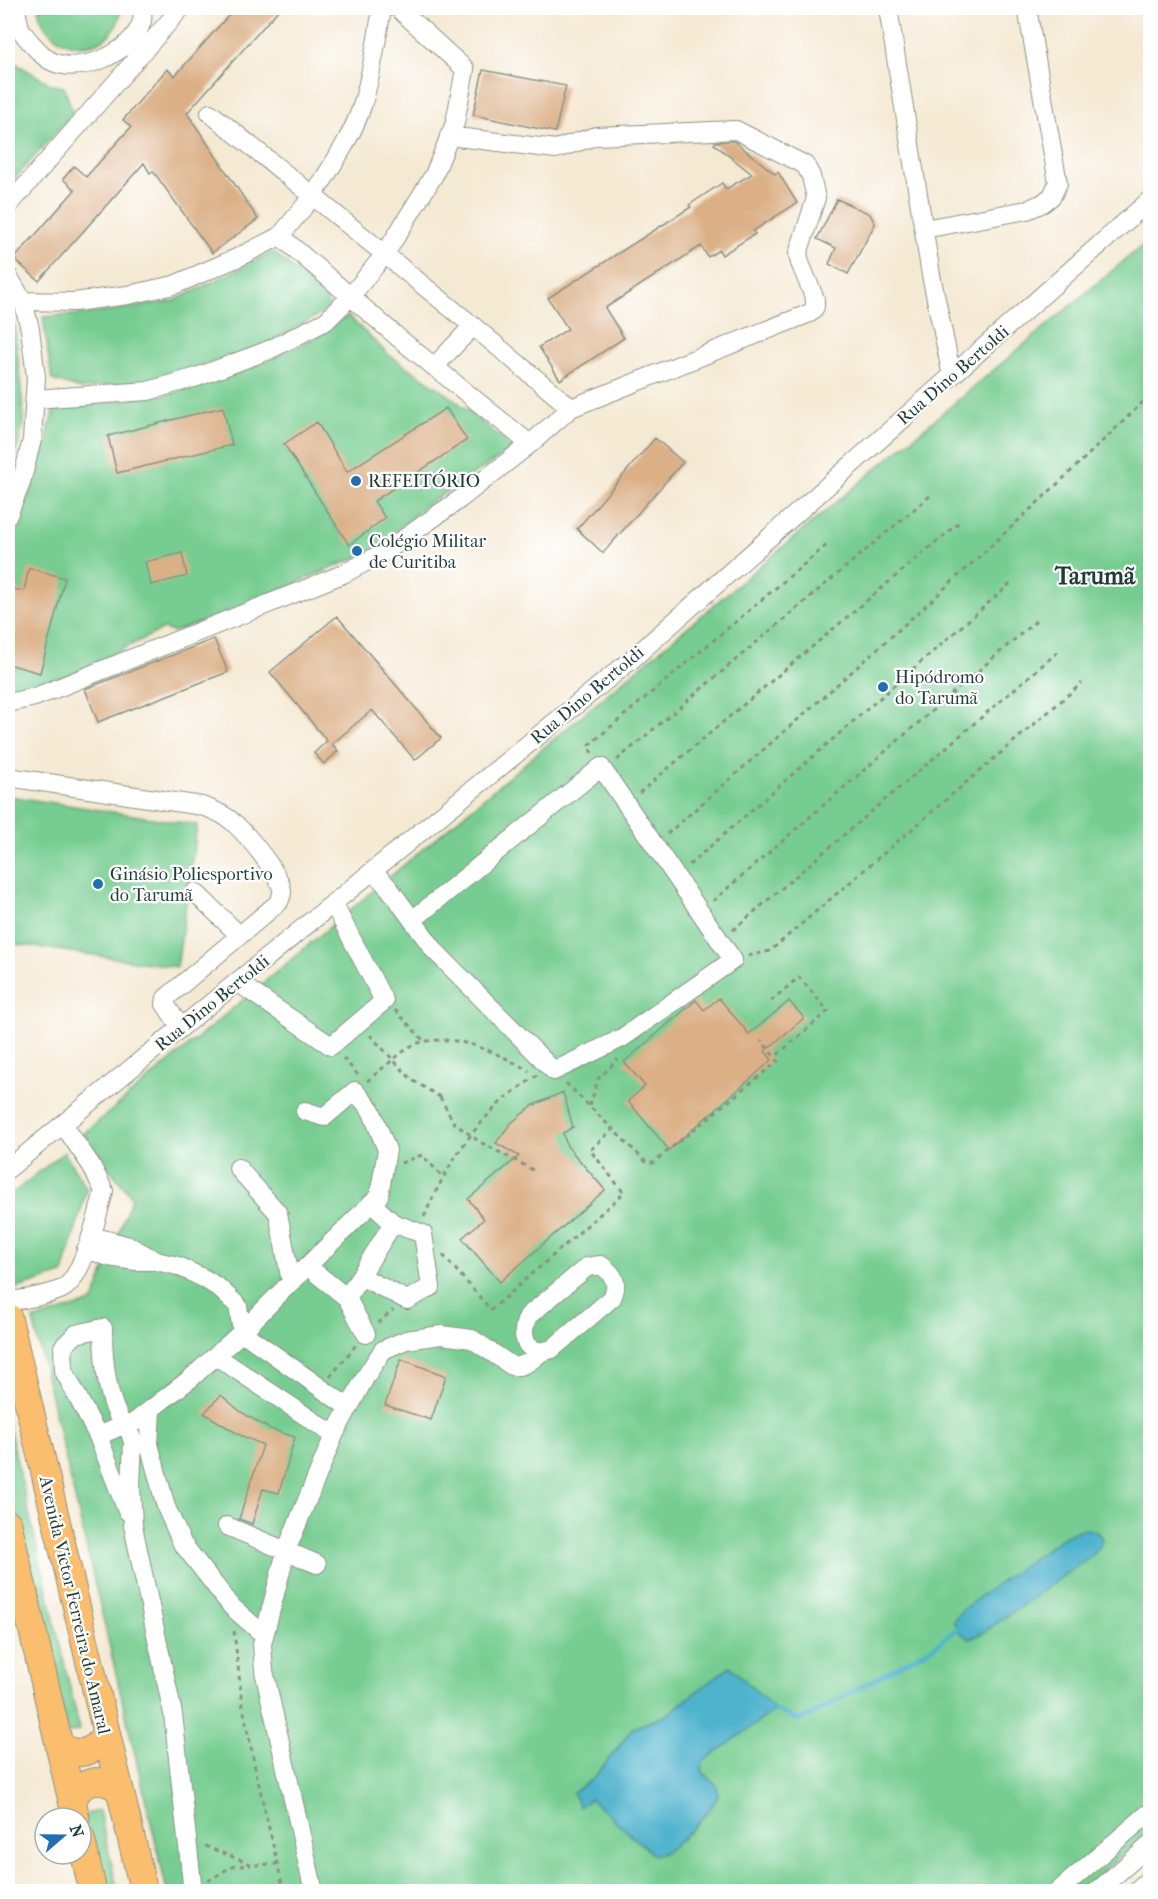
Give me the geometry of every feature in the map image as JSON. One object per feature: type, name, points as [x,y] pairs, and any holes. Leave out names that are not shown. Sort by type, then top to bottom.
[{"type":"highway","name":"Avenida Victor Ferreira do Amaral","points":[[8,1317],[144,1892]]},
{"type":"highway","points":[[8,1524],[73,1806]]},
{"type":"highway","points":[[59,1743],[71,1752],[84,1752],[98,1745],[105,1732]]},
{"type":"highway","points":[[75,1806],[80,1788],[91,1782],[106,1782],[120,1790]]},
{"type":"highway","points":[[87,1866],[93,1892]]},
{"type":"street","points":[[15,8],[21,30],[49,60],[71,66],[112,56],[137,45]]},
{"type":"street","points":[[137,45],[142,8]]},
{"type":"street","points":[[8,206],[137,45],[181,8]]},
{"type":"street","points":[[23,301],[74,302],[128,296],[174,285],[239,257],[279,236],[313,196],[344,143],[362,104],[376,47],[382,8]]},
{"type":"street","points":[[35,399],[148,391],[197,377],[269,350],[326,321],[350,297],[385,254],[434,175],[455,123],[465,69],[398,8]]},
{"type":"street","points":[[888,8],[924,229],[952,376]]},
{"type":"street","points":[[924,229],[1027,210],[1052,196],[1058,183],[1027,8]]},
{"type":"street","points":[[210,113],[571,408]]},
{"type":"street","points":[[8,703],[35,697],[343,574],[385,552],[460,499],[530,444],[571,408],[810,313],[815,307],[798,254],[816,198],[811,176],[805,165],[736,130],[596,136],[556,149],[449,136]]},
{"type":"street","name":"Rua Dino Bertoldi","points":[[8,1169],[631,660],[1150,200]]},
{"type":"street","points":[[279,236],[434,367],[530,444]]},
{"type":"street","points":[[8,276],[23,301],[30,329],[36,377],[32,440],[21,483],[8,515]]},
{"type":"street","points":[[434,367],[473,326]]},
{"type":"street","points":[[373,871],[400,919],[417,916],[603,769],[733,960],[622,1038],[554,1071],[435,951],[417,916]]},
{"type":"street","points":[[8,777],[202,806],[222,814],[235,823],[273,869],[280,881],[282,893],[279,902],[166,998],[165,1004],[181,1028]]},
{"type":"street","points":[[195,892],[239,935]]},
{"type":"street","points":[[237,982],[331,1046],[384,1001],[333,903]]},
{"type":"street","points":[[98,1436],[126,1426],[151,1411],[216,1356],[379,1196],[387,1150],[371,1110],[355,1091],[324,1117],[305,1111]]},
{"type":"street","points":[[8,1301],[21,1300],[64,1288],[75,1276],[89,1243],[104,1191],[91,1165],[63,1124]]},
{"type":"street","points":[[238,1168],[278,1213],[291,1282]]},
{"type":"street","points":[[360,1276],[407,1300],[431,1287],[423,1234],[393,1223],[371,1203]]},
{"type":"street","points":[[347,1298],[393,1223]]},
{"type":"street","points":[[89,1243],[118,1258],[156,1261],[178,1266],[205,1279],[219,1288],[238,1306],[242,1332],[349,1408]]},
{"type":"street","points":[[314,1892],[262,1654],[264,1635],[286,1551],[334,1435],[383,1350],[406,1340],[441,1335],[472,1339],[512,1366],[525,1365],[541,1352],[552,1348],[566,1338],[612,1298],[616,1289],[615,1280],[610,1271],[601,1265],[587,1267],[528,1316],[524,1334],[527,1344],[533,1350],[541,1352]]},
{"type":"street","points":[[307,1266],[347,1298],[366,1334]]},
{"type":"street","points":[[238,1306],[270,1303]]},
{"type":"street","points":[[133,1527],[131,1486],[134,1442],[113,1403],[103,1347],[103,1328],[76,1334],[63,1347],[64,1371],[98,1436],[133,1527],[173,1714],[198,1888]]},
{"type":"street","points":[[216,1356],[334,1435]]},
{"type":"street","points":[[151,1411],[149,1444],[166,1507],[182,1543],[232,1607],[264,1635]]},
{"type":"street","points":[[227,1526],[317,1564]]},
{"type":"street","points":[[1057,1892],[1150,1812]]},
{"type":"street","points":[[1096,1892],[1150,1845]]},
{"type":"street","points":[[1135,1892],[1150,1878]]},
{"type":"path","points":[[654,845],[858,668],[1049,495],[1150,395]]},
{"type":"path","points":[[828,544],[588,746],[603,769],[931,495]]},
{"type":"path","points":[[626,804],[961,521]]},
{"type":"path","points":[[676,877],[1010,584]]},
{"type":"path","points":[[700,912],[1038,619]]},
{"type":"path","points":[[720,941],[1060,650]]},
{"type":"path","points":[[733,960],[770,951],[1082,683]]},
{"type":"path","points":[[771,1001],[799,977],[828,1011],[775,1057]]},
{"type":"path","points":[[384,1001],[425,1042]]},
{"type":"path","points":[[359,1022],[412,1080],[441,1097],[454,1123],[480,1142],[537,1172]]},
{"type":"path","points":[[331,1046],[364,1083],[412,1044],[437,1040],[482,1047],[536,1076],[500,1102],[468,1137],[442,1176],[424,1219],[423,1234],[491,1310],[624,1193],[590,1150],[612,1130]]},
{"type":"path","points":[[554,1071],[646,1162],[653,1163],[778,1061],[761,1040]]},
{"type":"path","points":[[589,1107],[598,1079],[626,1052]]},
{"type":"path","points":[[387,1150],[400,1163],[422,1155],[442,1176]]},
{"type":"path","points":[[232,1607],[242,1702],[284,1892]]},
{"type":"path","points":[[200,1837],[205,1846],[253,1865]]},
{"type":"path","points":[[198,1888],[231,1867],[277,1864]]},
{"type":"green space","points":[[38,8],[122,8],[116,26],[107,37],[83,46],[59,40],[49,32]]},
{"type":"green space","points":[[8,59],[52,85],[64,87],[73,113],[8,186]]},
{"type":"green space","name":"Hipódromo do Tarumã","points":[[1150,239],[1150,1832],[1080,1891],[167,1891],[33,1320],[93,1302],[132,1197],[82,1135]]},
{"type":"green space","points":[[273,252],[326,296],[329,309],[265,345],[166,378],[81,389],[52,380],[43,317],[97,313],[174,301]]},
{"type":"green space","points":[[8,312],[15,327],[24,421],[8,484]]},
{"type":"green space","points":[[348,316],[389,355],[449,395],[505,441],[511,450],[426,505],[370,552],[220,615],[173,632],[163,629],[70,675],[16,692],[8,691],[8,543],[38,472],[54,409],[170,394],[259,365],[312,339]]},
{"type":"green space","name":"Ginásio Poliesportivo do Tarumã","points":[[8,796],[197,825],[177,967],[8,943]]},
{"type":"green space","points":[[64,1152],[87,1189],[63,1274],[14,1289],[8,1252],[8,1197]]},
{"type":"green space","points":[[8,1424],[80,1730],[68,1733],[24,1570],[8,1497]]},
{"type":"green space","points":[[99,1811],[118,1891],[101,1891],[93,1859],[93,1812]]},
{"type":"water","points":[[1085,1529],[1097,1532],[1102,1539],[1100,1546],[1091,1556],[983,1633],[969,1639],[961,1633],[953,1621],[963,1609],[1062,1538]]},
{"type":"water","points":[[730,1666],[775,1710],[703,1762],[702,1771],[717,1786],[718,1796],[693,1828],[668,1850],[661,1854],[652,1854],[591,1799],[579,1807],[573,1793],[595,1777],[633,1728],[665,1716]]},
{"type":"building","points":[[235,8],[280,8],[187,113],[258,219],[212,253],[153,171],[150,173],[144,163],[39,281],[14,259],[75,190],[63,179],[74,166],[86,177],[131,127],[123,120],[167,69],[175,76]]},
{"type":"building","points":[[483,70],[566,86],[555,132],[473,115]]},
{"type":"building","points":[[734,141],[775,174],[778,172],[797,203],[753,231],[755,234],[722,255],[719,250],[708,257],[701,246],[605,308],[624,338],[560,380],[539,347],[568,329],[548,298],[691,207],[689,205],[722,183],[726,189],[752,174],[714,144],[715,142]]},
{"type":"building","points":[[837,199],[870,214],[875,224],[848,274],[829,264],[836,248],[817,239]]},
{"type":"building","points":[[223,407],[232,445],[117,473],[108,436]]},
{"type":"building","name":"REFEITÓRIO","points":[[446,408],[467,440],[374,501],[385,518],[349,545],[284,444],[317,422],[347,472]]},
{"type":"building","points":[[655,438],[683,462],[603,553],[577,529]]},
{"type":"building","points":[[182,553],[187,576],[151,585],[145,562]]},
{"type":"building","points":[[29,568],[65,578],[40,673],[8,664],[10,641],[8,640],[8,609],[13,589],[24,591]]},
{"type":"building","points":[[337,616],[441,738],[415,760],[372,710],[332,744],[338,751],[324,764],[314,753],[327,741],[270,672]]},
{"type":"building","points":[[214,639],[228,672],[98,722],[85,689]]},
{"type":"building","points":[[719,998],[749,1034],[789,1001],[804,1018],[765,1051],[772,1060],[669,1150],[628,1101],[645,1086],[624,1062],[696,1000],[704,1010]]},
{"type":"building","points":[[563,1092],[573,1127],[563,1133],[567,1146],[605,1190],[500,1282],[462,1238],[484,1219],[468,1199],[519,1156],[496,1143],[510,1124],[532,1106]]},
{"type":"building","points":[[401,1359],[446,1376],[431,1420],[385,1405]]},
{"type":"building","points":[[221,1395],[241,1412],[270,1429],[295,1437],[279,1493],[263,1489],[252,1524],[239,1519],[263,1445],[238,1434],[204,1413]]},
{"type":"waterway","points":[[775,1710],[797,1720],[804,1719],[936,1645],[958,1628]]},
{"type":"place","name":"REFEITÓRIO","points":[[356,481]]},
{"type":"place","name":"Colégio Militar de Curitiba","points":[[357,551]]},
{"type":"place","name":"Hipódromo do Tarumã","points":[[883,687]]},
{"type":"place","name":"Ginásio Poliesportivo do Tarumã","points":[[98,884]]},
{"type":"district","name":"Tarumã","points":[[1095,576]]}]
